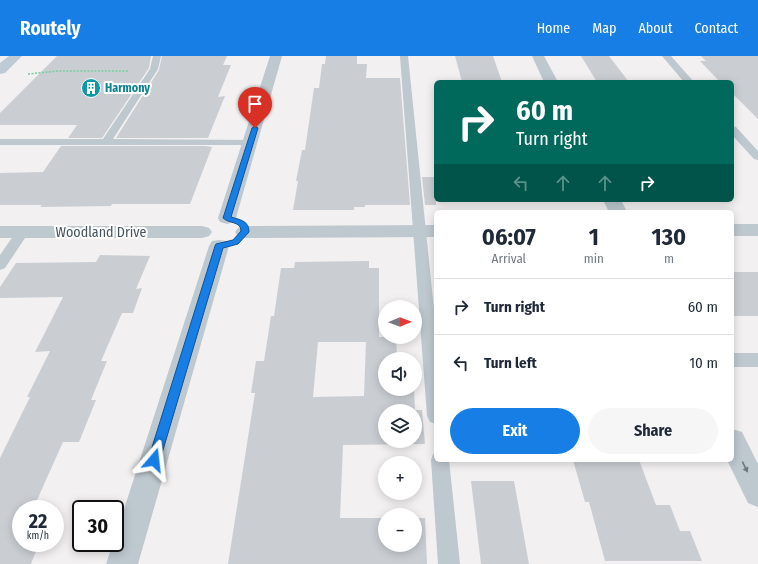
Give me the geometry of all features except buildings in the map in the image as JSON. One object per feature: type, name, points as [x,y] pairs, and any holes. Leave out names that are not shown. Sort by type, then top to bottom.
[{"type":"street","points":[[0,70],[16,56]]},
{"type":"street","points":[[227,218],[251,143],[276,56]]},
{"type":"street","points":[[538,56],[550,80]]},
{"type":"street","points":[[122,564],[210,239],[211,223],[227,218],[241,222],[245,226],[245,232],[428,231]]},
{"type":"street","points":[[734,230],[758,230]]},
{"type":"street","name":"Woodland Drive","points":[[0,232],[210,239],[236,242],[245,232]]},
{"type":"street","points":[[734,445],[758,493]]},
{"type":"lane","points":[[106,142],[152,72],[157,56]]},
{"type":"lane","points":[[404,56],[428,231],[434,370]]},
{"type":"lane","points":[[666,56],[687,80]]},
{"type":"lane","points":[[734,131],[758,157]]},
{"type":"lane","points":[[0,142],[251,143]]},
{"type":"lane","points":[[0,265],[23,232]]},
{"type":"lane","points":[[734,360],[758,360]]},
{"type":"lane","points":[[440,462],[450,564]]},
{"type":"path","points":[[22,75],[85,70],[152,72]]},
{"type":"place","name":"Harmony","points":[[91,88]]},
{"type":"route","points":[[154,460],[219,246],[236,242],[245,232],[245,226],[241,222],[227,218],[255,128]]}]
